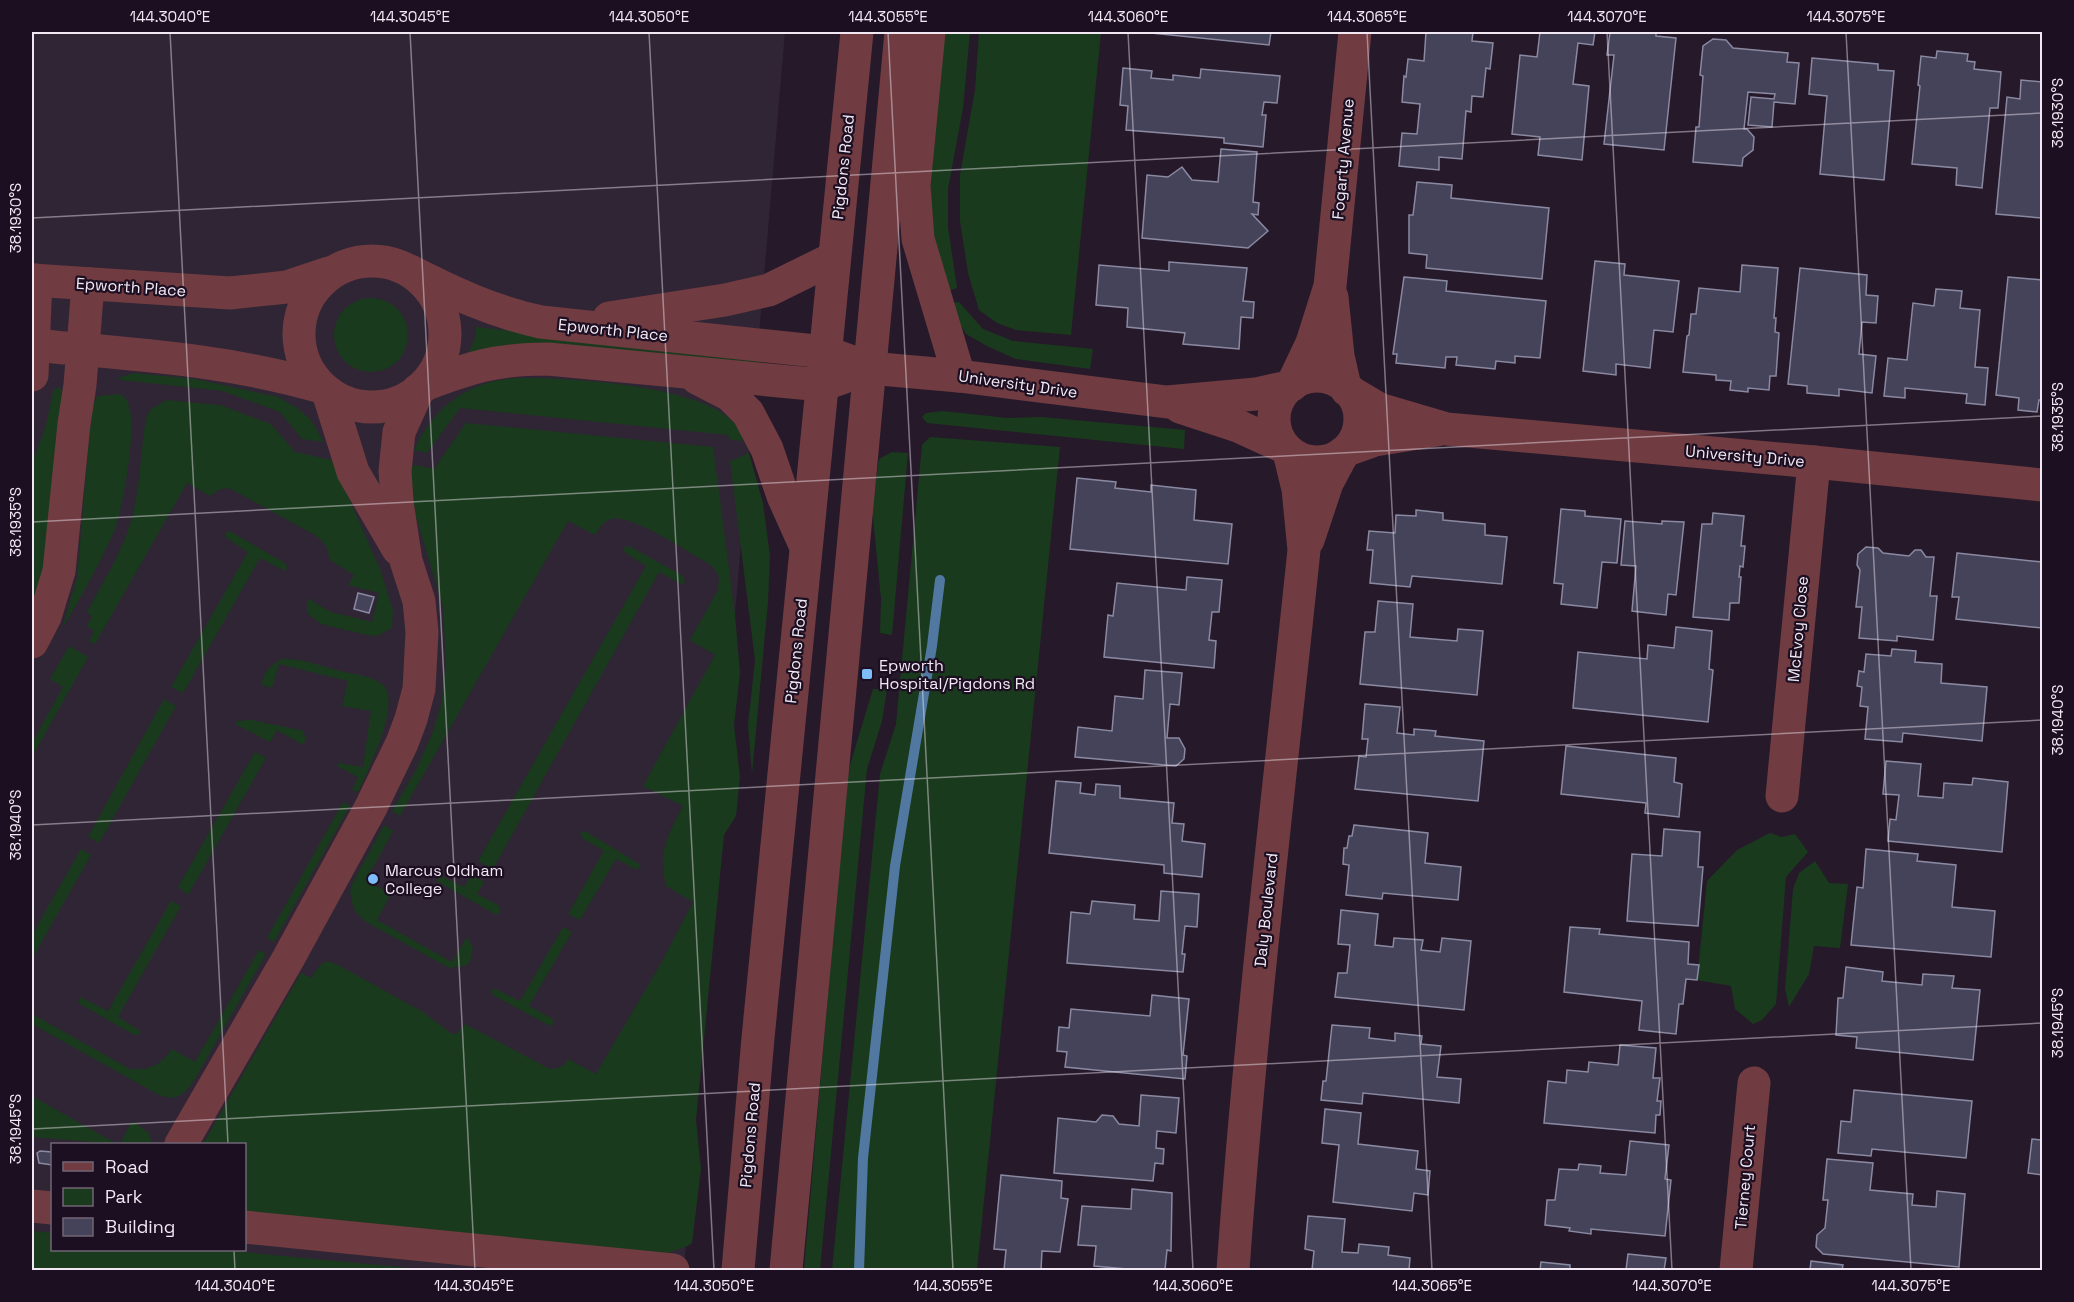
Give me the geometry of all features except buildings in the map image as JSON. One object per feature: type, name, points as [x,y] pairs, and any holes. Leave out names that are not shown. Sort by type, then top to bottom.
[{"type":"street","name":"Pigdons Road","points":[[738,1270],[758,1038],[857,32]]},
{"type":"street","points":[[786,1270],[901,32]]},
{"type":"street","points":[[929,32],[914,186],[916,218],[918,239],[959,376]]},
{"type":"street","name":"Fogarty Avenue","points":[[1330,286],[1355,32]]},
{"type":"street","points":[[554,324],[616,317],[748,296],[782,285],[834,258]]},
{"type":"street","points":[[182,1143],[371,807],[402,743],[419,689],[422,632],[419,601],[406,561],[395,485],[395,457],[401,425],[421,387],[431,376],[442,355],[445,331],[443,319],[435,297],[420,279],[410,272],[398,266],[373,261],[347,265],[335,270],[315,288],[307,299],[299,325],[298,338],[305,364],[325,389],[353,472],[366,498],[406,561]]},
{"type":"street","name":"Epworth Place","points":[[34,280],[205,292],[241,292],[294,285],[335,270]]},
{"type":"street","name":"Epworth Place","points":[[410,272],[493,310],[521,318],[554,324],[825,352]]},
{"type":"street","points":[[34,280],[32,355],[82,349],[229,365],[284,376],[325,389],[350,403],[374,407],[397,402],[421,387],[478,366],[526,359],[548,359],[822,385]]},
{"type":"street","points":[[32,642],[45,617],[59,571],[80,385],[88,284]]},
{"type":"street","points":[[1290,386],[1313,377],[1335,381],[1346,388],[1355,400],[1359,413],[1359,427],[1355,439],[1345,452],[1331,460],[1317,462],[1302,459],[1286,449],[1277,437],[1274,416],[1276,405],[1290,386],[1312,342],[1330,286]]},
{"type":"street","points":[[1330,286],[1338,356],[1346,388]]},
{"type":"street","name":"University Drive","points":[[825,352],[869,368],[959,376],[1167,402],[1238,426],[1286,449]]},
{"type":"street","name":"University Drive","points":[[822,385],[869,368]]},
{"type":"street","points":[[687,373],[730,395],[748,413],[763,440],[806,550]]},
{"type":"street","name":"University Drive","points":[[1167,402],[1257,394],[1290,386]]},
{"type":"street","name":"University Drive","points":[[1346,388],[1379,409],[1448,429],[1814,462],[2043,486]]},
{"type":"street","name":"University Drive","points":[[1345,452],[1375,440],[1448,429]]},
{"type":"street","name":"Daly Boulevard","points":[[1233,1270],[1263,940],[1304,550],[1298,489],[1286,449]]},
{"type":"street","name":"Daly Boulevard","points":[[1304,550],[1327,483],[1345,452]]},
{"type":"street","name":"McEvoy Close","points":[[1782,796],[1814,462]]},
{"type":"street","name":"Tierney Court","points":[[1736,1270],[1754,1083]]},
{"type":"street","points":[[32,1206],[51,1208]]},
{"type":"street","points":[[246,1227],[673,1270]]},
{"type":"shaded area","name":"Marcus Oldham College","points":[[32,32],[785,32],[735,614],[684,1270],[32,1270]]},
{"type":"green space","points":[[936,32],[970,32],[963,108],[948,189],[948,227],[957,288],[947,291],[927,207]]},
{"type":"green space","points":[[979,32],[1101,32],[1071,335],[1016,330],[997,323],[979,310],[968,273],[960,221],[960,175],[975,90]]},
{"type":"green space","points":[[371,298],[385,301],[397,309],[405,321],[408,335],[405,349],[397,361],[385,369],[371,372],[357,369],[345,361],[337,349],[334,335],[337,321],[345,309],[357,301]]},
{"type":"green space","points":[[959,302],[983,329],[1013,341],[1093,349],[1090,369],[1016,359],[987,346],[966,334],[950,303]]},
{"type":"green space","points":[[476,327],[735,355],[768,362],[744,364],[467,356],[475,338]]},
{"type":"green space","points":[[133,373],[195,379],[278,397],[310,419],[324,442],[302,439],[280,412],[223,391],[118,378]]},
{"type":"green space","points":[[516,378],[605,382],[680,396],[711,407],[734,422],[743,441],[731,440],[728,435],[460,408],[427,453],[414,450],[432,421],[454,399],[483,384]]},
{"type":"green space","points":[[56,388],[61,388],[63,392],[46,566],[32,613],[32,463]]},
{"type":"green space","points":[[121,394],[127,400],[130,411],[131,444],[118,518],[97,566],[62,628],[77,578],[92,406],[98,396]]},
{"type":"green space","points":[[166,400],[220,405],[271,424],[295,452],[332,460],[380,569],[393,610],[392,628],[377,636],[321,624],[307,613],[307,598],[331,612],[372,622],[379,593],[348,585],[354,575],[330,560],[326,546],[315,535],[229,488],[218,490],[210,496],[187,483],[95,644],[89,641],[94,631],[87,626],[92,616],[87,612],[122,547],[134,511],[146,418],[150,410]]},
{"type":"green space","points":[[942,411],[1008,418],[1041,417],[1185,430],[1184,449],[927,423],[922,417],[926,413]]},
{"type":"green space","points":[[466,423],[713,447],[735,614],[740,673],[734,725],[740,777],[736,816],[724,835],[696,1120],[701,1169],[692,1243],[667,1253],[246,1213],[246,1143],[204,1143],[301,973],[311,978],[321,964],[327,961],[423,1012],[452,1034],[456,1034],[465,1024],[550,1069],[561,1067],[568,1059],[596,1074],[660,965],[693,902],[666,886],[664,874],[666,844],[683,806],[643,786],[715,655],[690,640],[718,590],[719,576],[711,565],[658,534],[630,521],[619,518],[608,520],[595,535],[568,521],[400,816],[392,811],[416,770],[432,734],[441,705],[446,663],[443,607],[412,503],[411,467],[415,465],[434,469]]},
{"type":"green space","points":[[930,437],[1060,447],[977,1270],[832,1270],[880,774],[896,724],[922,445]]},
{"type":"green space","points":[[892,452],[908,453],[892,635],[880,633],[881,599],[872,508],[879,459]]},
{"type":"green space","points":[[749,453],[763,503],[770,556],[752,774],[748,725],[755,660],[730,461]]},
{"type":"green space","points":[[226,532],[231,532],[285,563],[287,567],[285,571],[260,558],[183,693],[171,687],[248,552],[225,537]]},
{"type":"green space","points":[[629,546],[683,576],[685,582],[683,585],[659,572],[493,869],[478,861],[646,566],[623,550]]},
{"type":"green space","points":[[69,646],[88,657],[32,757],[32,743],[63,687],[50,679]]},
{"type":"green space","points":[[282,659],[304,661],[363,676],[383,685],[388,694],[386,721],[375,754],[358,792],[352,790],[358,777],[337,766],[338,763],[363,767],[371,711],[342,706],[348,681],[279,664],[272,688],[262,685],[268,669]]},
{"type":"green space","points":[[873,689],[887,689],[882,721],[867,769],[820,1270],[804,1270],[846,787],[850,765]]},
{"type":"green space","points":[[164,699],[176,706],[99,843],[88,837]]},
{"type":"green space","points":[[252,720],[303,731],[306,739],[303,745],[277,730],[270,742],[235,724],[237,721]]},
{"type":"green space","points":[[255,752],[266,758],[188,895],[178,887]]},
{"type":"green space","points":[[343,802],[350,806],[274,942],[267,938]]},
{"type":"green space","points":[[384,825],[393,831],[366,880],[391,894],[377,920],[452,962],[467,937],[473,948],[470,962],[465,966],[449,968],[366,922],[354,910],[350,892],[352,884]]},
{"type":"green space","points":[[585,831],[641,865],[635,869],[616,859],[580,920],[568,914],[604,851],[582,838],[580,833]]},
{"type":"green space","points":[[1770,833],[1782,837],[1795,834],[1808,852],[1786,877],[1776,1004],[1762,1020],[1753,1024],[1735,1009],[1731,986],[1697,980],[1707,881],[1737,850]]},
{"type":"green space","points":[[81,849],[91,855],[32,959],[32,935]]},
{"type":"green space","points":[[1815,861],[1829,883],[1848,884],[1840,948],[1814,946],[1809,974],[1789,1007],[1785,989],[1793,889],[1799,873]]},
{"type":"green space","points":[[439,875],[464,887],[472,875],[484,882],[477,894],[498,905],[501,910],[495,914],[440,883],[437,881]]},
{"type":"green space","points":[[171,901],[181,906],[118,1017],[140,1031],[138,1035],[134,1035],[78,1001],[80,997],[108,1011]]},
{"type":"green space","points":[[563,927],[572,932],[529,1006],[553,1019],[553,1024],[550,1026],[493,995],[492,992],[493,988],[520,1001]]},
{"type":"green space","points":[[259,950],[266,954],[195,1079],[184,1092],[176,1097],[159,1095],[32,1024],[32,1014],[130,1069],[154,1066],[172,1049],[195,1062]]},
{"type":"green space","points":[[32,1096],[115,1143],[105,1143],[32,1137]]},
{"type":"green space","points":[[134,1122],[149,1133],[152,1143],[121,1143],[131,1123]]},
{"type":"green space","points":[[32,1231],[51,1233],[51,1251],[232,1251],[431,1270],[32,1270]]},
{"type":"waterway","points":[[859,1270],[863,1158],[895,866],[932,646],[940,580]]},
{"type":"place","name":"Epworth Hospital/Pigdons Rd","points":[[867,674]]},
{"type":"place","name":"Marcus Oldham College","points":[[373,879]]}]
